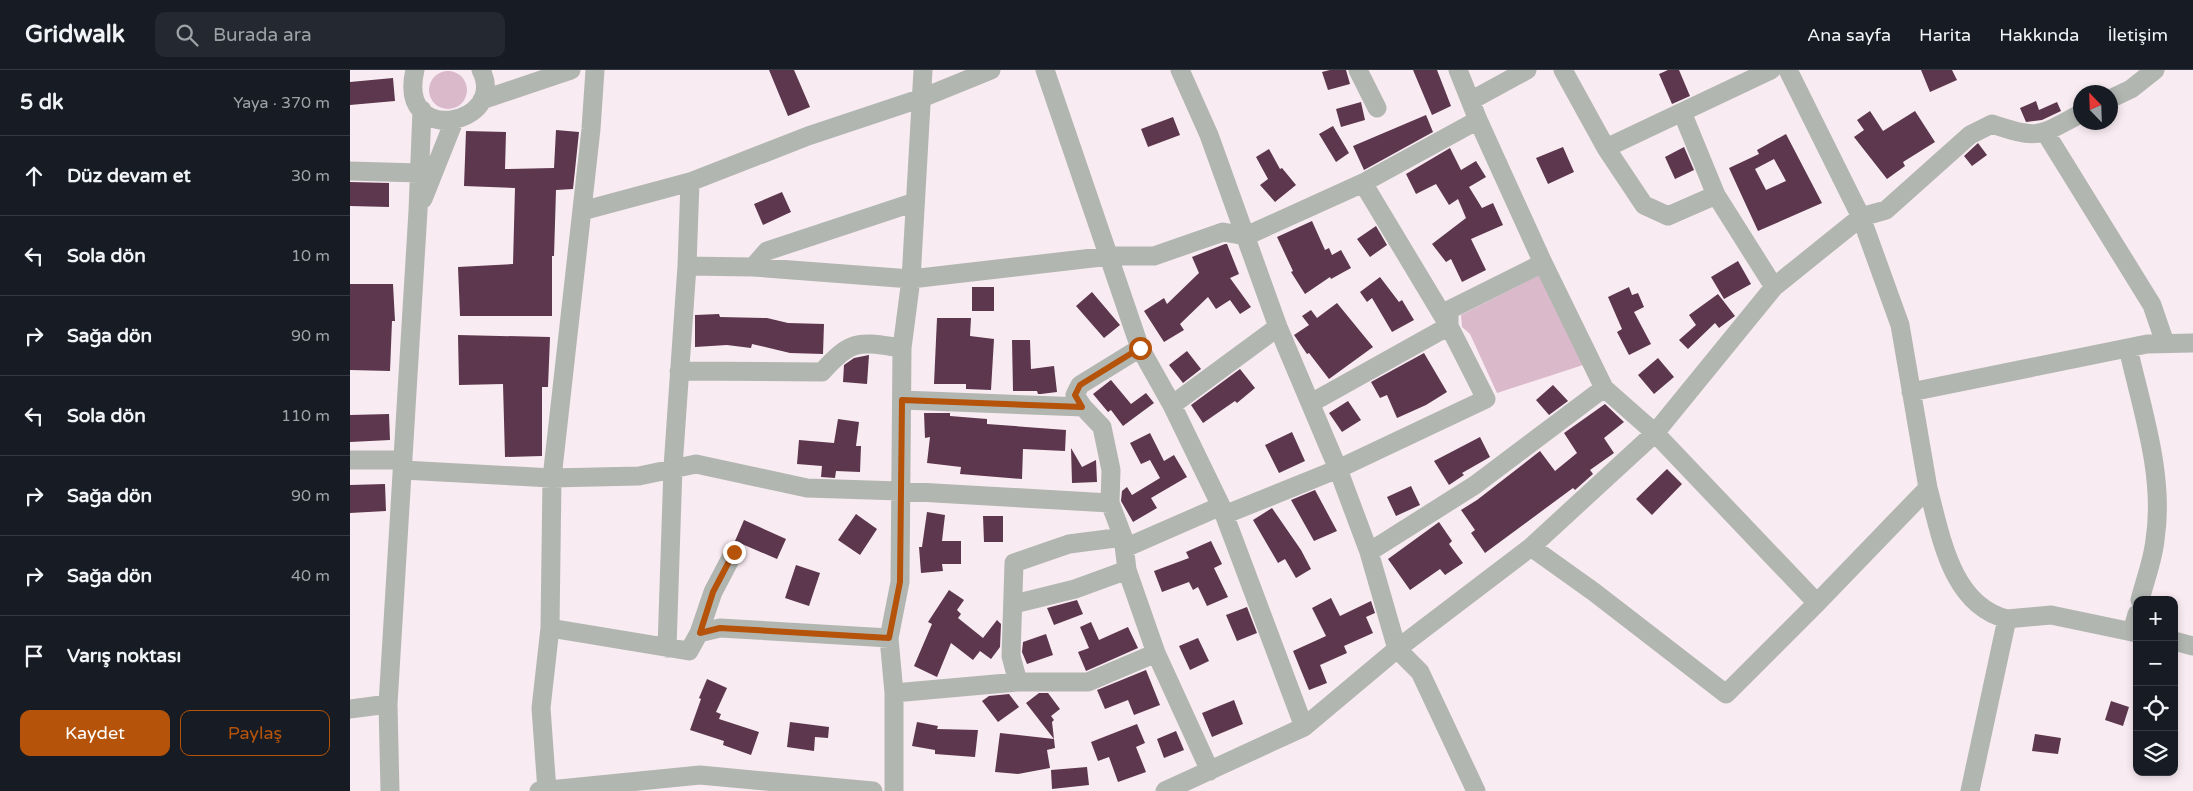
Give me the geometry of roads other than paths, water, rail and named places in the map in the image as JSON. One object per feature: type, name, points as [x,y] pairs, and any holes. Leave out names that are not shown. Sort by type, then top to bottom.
[{"type":"street","points":[[415,70],[412,84],[414,98],[422,110],[431,117],[442,121],[454,121],[471,114],[482,100],[485,87],[481,70]]},
{"type":"street","points":[[482,100],[571,70]]},
{"type":"street","points":[[595,70],[582,212],[552,478],[550,628],[541,708],[544,791],[700,775],[873,791]]},
{"type":"street","points":[[894,791],[894,692],[889,638],[900,582],[902,348],[910,279],[923,70]]},
{"type":"street","points":[[582,212],[690,182],[808,136],[922,98],[991,70]]},
{"type":"street","points":[[1045,70],[1140,348],[1172,405],[1222,510],[1304,727]]},
{"type":"street","points":[[1180,70],[1209,135],[1278,327],[1338,469],[1369,552],[1398,649],[1420,672],[1476,791]]},
{"type":"street","points":[[1358,70],[1377,108]]},
{"type":"street","points":[[1458,70],[1472,100],[1478,120],[1543,263],[1604,388],[1655,433],[1817,603]]},
{"type":"street","points":[[1472,100],[1527,70]]},
{"type":"street","points":[[1563,70],[1606,148],[1644,205],[1668,216],[1716,195]]},
{"type":"street","points":[[1606,148],[1772,70]]},
{"type":"street","points":[[1788,70],[1861,217],[1900,325],[1928,488],[1944,544],[1961,587],[1981,609],[2007,619],[2051,615],[2133,626]]},
{"type":"street","points":[[2118,95],[2131,89],[2156,70]]},
{"type":"street","points":[[390,791],[388,704],[418,212],[422,110]]},
{"type":"street","points":[[1682,112],[1716,195],[1774,287]]},
{"type":"street","points":[[1166,791],[1304,727],[1398,649],[1531,547],[1655,433],[1774,287],[1861,217],[1886,210],[1970,135],[1992,124],[2026,135],[2045,132],[2073,118]]},
{"type":"street","points":[[688,266],[753,267],[910,279],[1110,256],[1154,256],[1223,232],[1246,236],[1363,183],[1478,120]]},
{"type":"street","points":[[418,212],[454,121]]},
{"type":"street","points":[[2045,132],[2144,291],[2158,320],[2165,343]]},
{"type":"street","points":[[350,171],[419,173]]},
{"type":"street","points":[[667,648],[673,467],[688,266],[690,182]]},
{"type":"street","points":[[1018,682],[1011,656],[1014,563],[1069,544],[1124,542],[1222,510],[1338,469],[1486,399],[1449,326],[1363,183]]},
{"type":"street","points":[[753,267],[767,251],[914,202]]},
{"type":"street","points":[[1449,326],[1449,310],[1543,263]]},
{"type":"street","points":[[1311,403],[1449,326]]},
{"type":"street","points":[[1172,405],[1278,327]]},
{"type":"street","points":[[679,371],[822,372],[836,356],[850,346],[865,343],[902,348]]},
{"type":"street","points":[[1911,392],[2128,348],[2165,343],[2193,343]]},
{"type":"street","points":[[1140,348],[1080,385],[1075,395],[1082,407],[1102,427],[1111,470],[1110,503],[1124,542],[1127,570],[1156,653],[1210,771]]},
{"type":"street","points":[[2128,348],[2152,454],[2157,493],[2156,541],[2141,596]]},
{"type":"street","points":[[1369,552],[1475,484],[1604,388]]},
{"type":"street","points":[[902,400],[1082,407]]},
{"type":"street","points":[[350,460],[552,478],[639,476],[673,467],[696,464],[807,488],[900,490],[1110,503]]},
{"type":"street","points":[[1531,547],[1594,592],[1726,694],[1928,488]]},
{"type":"street","points":[[550,628],[690,651],[700,633],[713,592],[734,552]]},
{"type":"street","points":[[1014,604],[1076,589],[1127,570]]},
{"type":"street","points":[[1970,791],[2007,619]]},
{"type":"street","points":[[700,633],[720,628],[889,638]]},
{"type":"street","points":[[2178,642],[2193,646]]},
{"type":"street","points":[[894,692],[1018,682],[1088,682],[1156,653]]},
{"type":"street","points":[[350,710],[388,704]]}]
